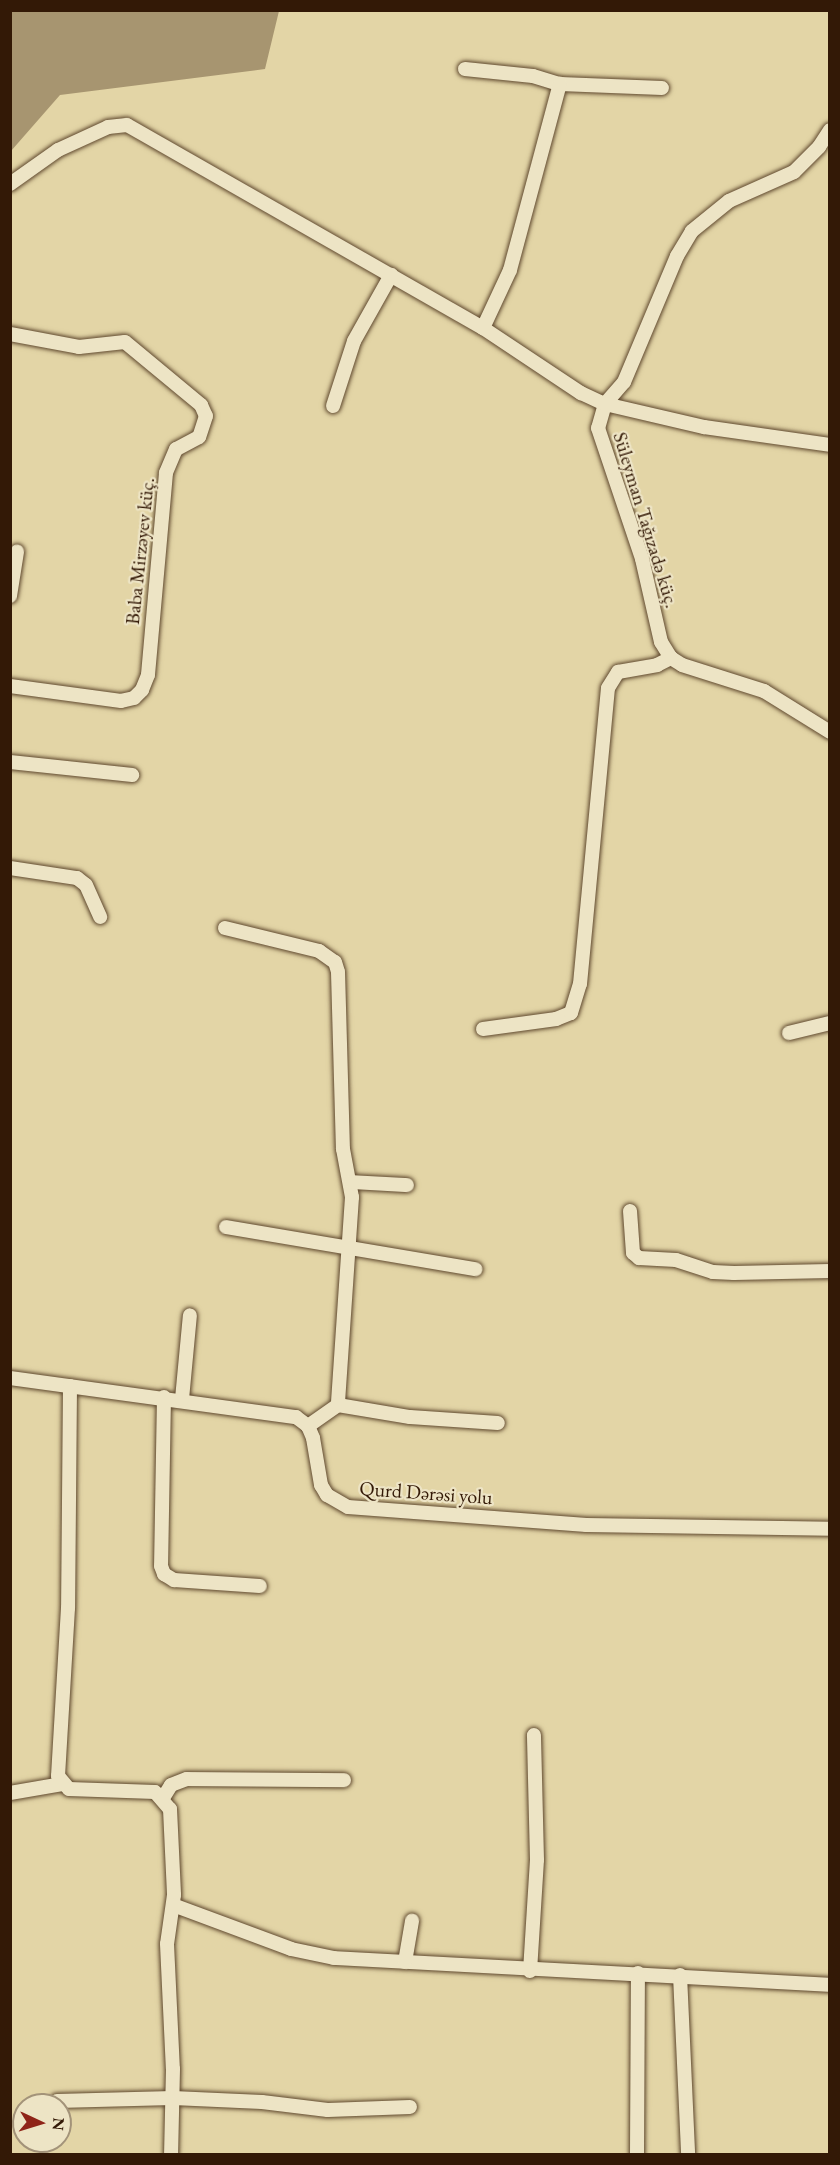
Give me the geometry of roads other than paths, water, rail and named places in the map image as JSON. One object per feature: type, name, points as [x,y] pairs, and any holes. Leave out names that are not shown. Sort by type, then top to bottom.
[{"type":"street","points":[[465,69],[533,76],[560,84],[662,88]]},
{"type":"street","points":[[483,328],[497,303],[522,231],[560,84]]},
{"type":"street","points":[[10,184],[58,150],[108,127],[127,125],[483,328],[581,393],[605,404],[715,429],[830,445]]},
{"type":"street","points":[[605,404],[624,382],[677,256],[692,231],[729,201],[794,172],[819,147],[830,130]]},
{"type":"street","points":[[333,406],[354,341],[391,275]]},
{"type":"street","name":"Baba Mirzəyev küç.","points":[[10,334],[79,347],[125,342],[201,405],[206,416],[199,437],[176,449],[166,473],[148,675],[142,690],[134,698],[121,701],[10,686]]},
{"type":"street","name":"Süleyman Tağızadə küç.","points":[[605,404],[599,417],[602,444],[642,559],[661,642],[671,658]]},
{"type":"street","points":[[10,596],[17,552]]},
{"type":"street","points":[[483,1029],[556,1019],[571,1013],[580,984],[608,688],[618,672],[657,665],[671,658],[682,665],[765,691],[830,732]]},
{"type":"street","points":[[10,762],[132,775]]},
{"type":"street","points":[[10,868],[77,878],[86,885],[100,917]]},
{"type":"street","points":[[225,928],[319,951],[335,962],[343,1149],[351,1182],[338,1405]]},
{"type":"street","points":[[789,1033],[830,1023]]},
{"type":"street","points":[[351,1182],[407,1185]]},
{"type":"street","points":[[630,1211],[633,1253],[639,1258],[676,1260],[713,1272],[830,1271]]},
{"type":"street","points":[[226,1227],[475,1269]]},
{"type":"street","points":[[182,1399],[190,1315]]},
{"type":"street","points":[[10,1378],[182,1399],[296,1417],[308,1426],[338,1405],[410,1417],[498,1423]]},
{"type":"street","points":[[62,1784],[58,1768],[68,1608],[70,1386]]},
{"type":"street","points":[[164,1397],[164,1574],[174,1580],[260,1586]]},
{"type":"street","name":"Qurd Dərəsi yolu","points":[[308,1426],[321,1485],[336,1502],[348,1507],[586,1525],[830,1529]]},
{"type":"street","points":[[530,1971],[537,1860],[534,1735]]},
{"type":"street","points":[[171,2154],[172,2098],[167,1944],[172,1905],[173,1824],[164,1798],[171,1785],[188,1779],[344,1780]]},
{"type":"street","points":[[10,1793],[62,1784],[80,1790],[143,1790],[164,1798]]},
{"type":"street","points":[[172,1905],[291,1949],[334,1958],[530,1971],[638,1973],[830,1985]]},
{"type":"street","points":[[405,1962],[412,1921]]},
{"type":"street","points":[[637,2154],[638,1973]]},
{"type":"street","points":[[680,1975],[688,2154]]},
{"type":"street","points":[[72,2101],[172,2098],[262,2102],[328,2110],[410,2107]]}]
